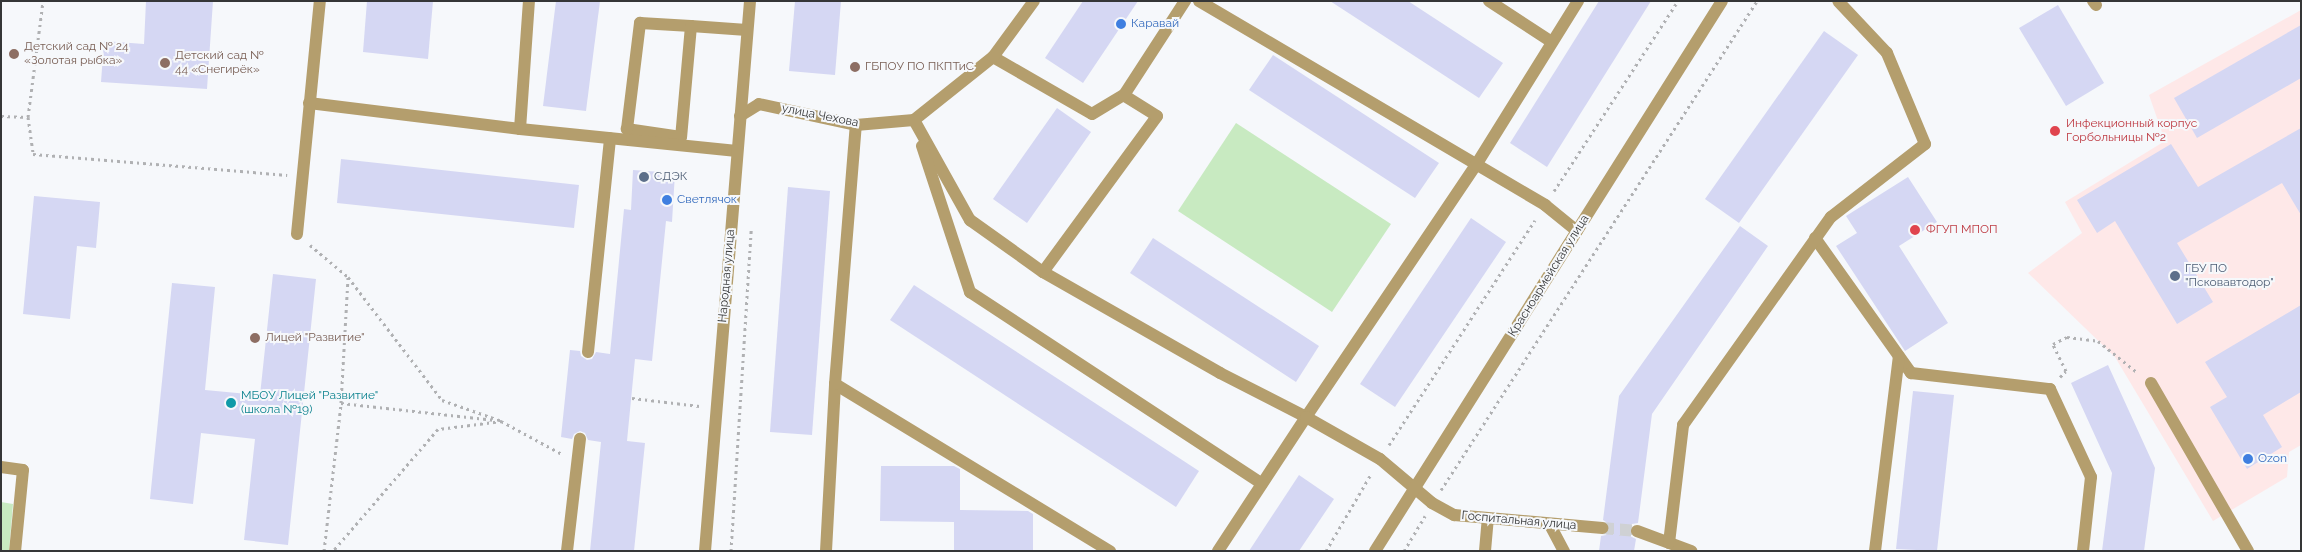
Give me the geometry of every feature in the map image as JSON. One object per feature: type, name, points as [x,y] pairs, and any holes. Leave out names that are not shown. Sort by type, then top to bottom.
[{"type":"street","points":[[297,234],[320,1]]},
{"type":"street","points":[[520,129],[529,1]]},
{"type":"street","name":"Народная улица","points":[[705,551],[750,1]]},
{"type":"street","points":[[1034,1],[993,57],[914,120],[970,292],[1262,484]]},
{"type":"street","points":[[993,57],[1092,114],[1124,95],[1185,1]]},
{"type":"street","points":[[1199,1],[1545,205],[1577,231]]},
{"type":"street","points":[[1489,1],[1552,42]]},
{"type":"street","points":[[1218,551],[1476,165],[1578,1]]},
{"type":"street","name":"Красноармейская улица","points":[[1375,551],[1722,1]]},
{"type":"street","points":[[1669,543],[1683,425],[1831,217],[1925,144],[1887,54],[1838,1]]},
{"type":"street","points":[[690,26],[681,137],[627,129],[640,23],[690,26],[747,30]]},
{"type":"street","points":[[1043,272],[1157,116],[1124,95]]},
{"type":"street","points":[[309,103],[520,129],[737,150]]},
{"type":"street","name":"улица Чехова","points":[[740,116],[759,104],[856,125],[914,120]]},
{"type":"street","name":"Госпитальная улица","points":[[914,120],[970,220],[1043,272],[1220,373],[1306,417],[1380,459],[1416,487],[1432,503],[1454,516],[1602,528]]},
{"type":"street","points":[[826,551],[835,384],[856,125]]},
{"type":"street","points":[[588,352],[610,138]]},
{"type":"street","points":[[1815,238],[1911,373],[2050,389],[2091,477],[2083,551]]},
{"type":"street","points":[[1875,551],[1899,356]]},
{"type":"street","points":[[2151,383],[2248,551]]},
{"type":"street","points":[[835,384],[1110,551]]},
{"type":"street","points":[[567,551],[580,439]]},
{"type":"street","points":[[1,467],[23,470],[15,551]]},
{"type":"street","points":[[1485,551],[1488,519]]},
{"type":"street","points":[[1550,525],[1564,551]]},
{"type":"street","points":[[1637,531],[1691,551]]},
{"type":"path","points":[[43,1],[28,117],[34,154],[302,177]]},
{"type":"path","points":[[1326,551],[1380,459],[1678,1]]},
{"type":"path","points":[[1404,551],[1432,503],[1757,1]]},
{"type":"path","points":[[1,116],[28,117]]},
{"type":"path","points":[[731,551],[751,223]]},
{"type":"path","points":[[297,234],[348,277],[442,400],[502,421],[577,463]]},
{"type":"path","points":[[324,551],[341,403],[348,277]]},
{"type":"path","points":[[2050,389],[2066,371],[2053,344],[2067,336],[2098,341],[2151,383]]},
{"type":"path","points":[[632,398],[716,408]]},
{"type":"path","points":[[341,403],[502,421]]},
{"type":"path","points":[[333,551],[438,429],[502,421]]},
{"type":"shaded area","points":[[2301,10],[2301,445],[2289,452],[2287,477],[2213,521],[2115,357],[2028,273],[2082,233],[2065,202],[2165,141],[2149,95]]},
{"type":"green space","points":[[1236,123],[1391,224],[1332,312],[1178,211]]},
{"type":"green space","points":[[1,502],[13,504],[9,551],[1,551]]},
{"type":"building","points":[[146,1],[213,1],[207,89],[101,82],[104,41],[144,44]]},
{"type":"building","points":[[367,1],[433,1],[428,59],[363,52]]},
{"type":"building","points":[[556,1],[600,1],[586,111],[543,106]]},
{"type":"building","points":[[795,1],[841,1],[835,75],[789,71]]},
{"type":"building","points":[[1083,1],[1138,1],[1083,83],[1045,58]]},
{"type":"building","points":[[1330,1],[1408,1],[1503,63],[1479,98]]},
{"type":"building","points":[[1599,1],[1651,1],[1547,167],[1510,143]]},
{"type":"building","points":[[2058,5],[2104,83],[2066,106],[2019,28]]},
{"type":"building","points":[[2301,25],[2301,78],[2197,138],[2174,98]]},
{"type":"building","points":[[1824,31],[1858,55],[1739,223],[1705,199]]},
{"type":"building","points":[[1273,55],[1439,163],[1415,198],[1249,90]]},
{"type":"building","points":[[1057,108],[1091,132],[1027,223],[993,199]]},
{"type":"building","points":[[2301,128],[2301,215],[2282,183],[2177,243],[2213,302],[2177,324],[2115,221],[2097,233],[2077,200],[2171,144],[2198,187]]},
{"type":"building","points":[[341,159],[579,185],[574,228],[337,203]]},
{"type":"building","points":[[633,170],[675,173],[672,222],[666,221],[652,361],[635,359],[627,441],[645,443],[634,551],[590,551],[601,442],[588,440],[585,433],[580,431],[574,434],[572,439],[561,437],[570,350],[580,351],[581,356],[587,360],[592,359],[596,352],[610,354],[624,209],[631,210]]},
{"type":"building","points":[[1908,177],[1937,222],[1899,246],[1948,323],[1905,351],[1836,246],[1857,233],[1846,216]]},
{"type":"building","points":[[788,187],[830,191],[812,435],[770,432]]},
{"type":"building","points":[[34,196],[100,202],[96,248],[77,246],[70,319],[23,314]]},
{"type":"building","points":[[1471,218],[1506,242],[1395,407],[1360,384]]},
{"type":"building","points":[[1740,226],[1768,246],[1652,414],[1638,523],[1632,524],[1629,529],[1630,536],[1636,539],[1634,551],[1599,551],[1601,536],[1606,535],[1610,529],[1609,524],[1603,520],[1619,396]]},
{"type":"building","points":[[1153,238],[1319,346],[1296,382],[1130,273]]},
{"type":"building","name":"МБОУ Лицей \"Развитие\" (школа №19)","points":[[273,274],[316,279],[288,545],[244,540],[255,439],[201,433],[193,504],[150,499],[172,283],[215,287],[205,390],[260,395]]},
{"type":"building","points":[[914,285],[1199,471],[1176,507],[890,320]]},
{"type":"building","points":[[2301,305],[2301,392],[2263,415],[2282,447],[2247,469],[2210,407],[2227,397],[2205,362]]},
{"type":"building","points":[[2108,365],[2155,468],[2144,551],[2102,551],[2112,473],[2071,383]]},
{"type":"building","points":[[1913,391],[1954,395],[1937,551],[1896,549]]},
{"type":"building","points":[[881,466],[954,466],[960,469],[960,510],[1028,511],[1033,514],[1033,551],[954,551],[954,522],[880,521]]},
{"type":"building","points":[[1299,475],[1334,499],[1299,551],[1249,551]]},
{"type":"tunnel","points":[[1602,528],[1637,531]]},
{"type":"place","name":"Каравай","points":[[1121,24]]},
{"type":"place","name":"Детский сад № 24 «Золотая рыбка»","points":[[14,54]]},
{"type":"place","name":"Детский сад № 44 «Снегирёк»","points":[[165,63]]},
{"type":"place","name":"ГБПОУ ПО ПКПТиС","points":[[855,67]]},
{"type":"place","name":"Инфекционный корпус Горбольницы №2","points":[[2055,131]]},
{"type":"place","name":"СДЭК","points":[[644,177]]},
{"type":"place","name":"Светлячок","points":[[667,200]]},
{"type":"place","name":"ФГУП МПОП","points":[[1915,230]]},
{"type":"place","name":"ГБУ ПО \"Псковавтодор\"","points":[[2175,276]]},
{"type":"place","name":"Лицей \"Развитие\"","points":[[255,338]]},
{"type":"place","name":"МБОУ Лицей \"Развитие\" (школа №19)","points":[[231,403]]},
{"type":"place","name":"Ozon","points":[[2248,459]]}]
